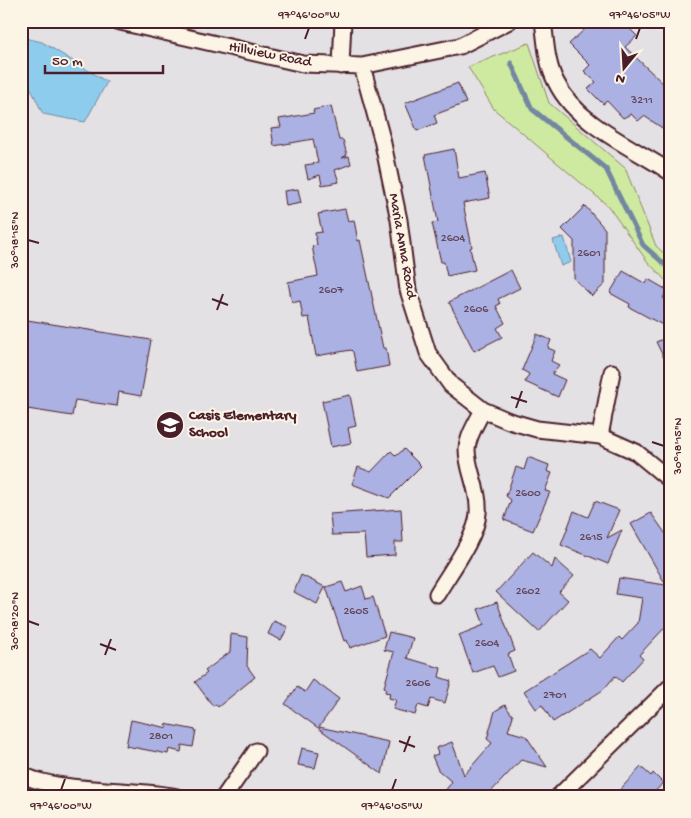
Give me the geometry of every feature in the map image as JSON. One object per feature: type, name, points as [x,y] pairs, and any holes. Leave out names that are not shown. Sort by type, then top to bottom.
[{"type":"street","name":"Hillview Road","points":[[116,21],[303,64],[341,66],[362,66],[460,46],[509,21]]},
{"type":"street","points":[[341,66],[343,21]]},
{"type":"street","points":[[543,21],[548,60],[555,81],[570,103],[591,122],[670,172]]},
{"type":"street","name":"Maria Anna Road","points":[[362,66],[382,139],[399,220],[408,290],[428,353],[451,385],[483,410],[537,429],[600,436],[636,452],[670,480]]},
{"type":"street","points":[[600,436],[612,372]]},
{"type":"street","points":[[437,594],[470,538],[478,514],[477,490],[467,447],[472,431],[483,410]]},
{"type":"street","points":[[558,797],[670,687]]},
{"type":"street","points":[[224,797],[256,751]]},
{"type":"street","points":[[21,774],[57,785],[155,792],[177,797]]},
{"type":"green space","points":[[529,43],[549,103],[625,168],[656,246],[670,259],[670,285],[647,261],[608,206],[494,109],[468,67]]},
{"type":"water","points":[[21,37],[42,42],[107,82],[85,122],[43,114],[21,68]]},
{"type":"water","points":[[564,237],[571,262],[561,266],[553,240]]},
{"type":"building","points":[[580,21],[622,21],[637,36],[625,47],[670,90],[670,133],[644,116],[638,121],[631,114],[623,118],[607,101],[603,104],[588,89],[596,82],[584,71],[590,65],[569,44],[586,28]]},
{"type":"building","points":[[458,83],[466,103],[434,115],[437,123],[417,131],[405,103]]},
{"type":"building","points":[[331,106],[339,140],[343,140],[347,155],[342,158],[349,156],[351,164],[335,170],[339,182],[322,185],[320,175],[308,179],[305,165],[318,163],[313,139],[274,146],[271,128],[281,127],[279,119],[314,113],[313,110]]},
{"type":"building","points":[[454,149],[459,178],[485,173],[490,198],[463,203],[475,270],[447,276],[444,262],[441,262],[432,223],[438,222],[425,155]]},
{"type":"building","points":[[298,189],[301,203],[286,206],[284,191]]},
{"type":"building","points":[[585,206],[605,229],[605,284],[592,296],[574,279],[574,241],[562,229]]},
{"type":"building","points":[[345,209],[348,221],[354,220],[358,241],[360,240],[383,348],[386,348],[389,366],[357,372],[351,350],[316,356],[309,317],[303,318],[300,301],[292,303],[288,282],[318,276],[312,246],[317,245],[315,233],[322,232],[318,214]]},
{"type":"building","points":[[511,270],[520,288],[498,299],[500,304],[496,306],[505,323],[497,328],[502,337],[474,351],[449,302]]},
{"type":"building","points":[[623,271],[646,284],[648,279],[667,290],[663,298],[670,302],[670,329],[629,307],[630,304],[610,293]]},
{"type":"building","points":[[21,319],[151,340],[141,396],[119,392],[117,406],[75,400],[72,416],[21,408]]},
{"type":"building","points":[[537,334],[551,340],[548,348],[555,351],[551,361],[559,365],[552,374],[565,380],[558,397],[525,382],[529,374],[522,370]]},
{"type":"building","points":[[670,336],[670,370],[656,342]]},
{"type":"building","points":[[350,395],[356,426],[348,428],[351,443],[331,447],[322,401]]},
{"type":"building","points":[[404,449],[421,466],[389,498],[352,484],[358,467],[371,472],[391,451],[396,456]]},
{"type":"building","points":[[528,457],[549,465],[547,471],[552,473],[545,491],[550,492],[533,531],[504,520],[511,500],[506,496],[516,467],[524,470]]},
{"type":"building","points":[[595,501],[619,510],[607,538],[622,530],[608,564],[561,545],[574,511],[588,517]]},
{"type":"building","points":[[401,509],[403,542],[395,542],[395,555],[366,557],[364,534],[332,535],[330,514]]},
{"type":"building","points":[[651,513],[670,540],[670,622],[639,655],[643,659],[622,682],[615,676],[603,690],[553,722],[542,705],[536,709],[524,691],[590,649],[600,658],[619,637],[622,640],[638,623],[642,598],[616,594],[619,578],[666,585],[631,524]]},
{"type":"building","points":[[533,552],[552,568],[555,559],[574,576],[559,592],[568,600],[539,632],[496,592]]},
{"type":"building","points":[[301,575],[325,587],[317,604],[294,592]]},
{"type":"building","points":[[342,582],[346,592],[362,586],[366,599],[373,597],[385,636],[350,648],[347,640],[344,641],[326,587]]},
{"type":"building","points":[[497,602],[515,651],[508,654],[514,671],[498,677],[493,666],[473,673],[459,635],[484,625],[478,609]]},
{"type":"building","points":[[274,621],[288,627],[281,640],[268,634]]},
{"type":"building","points":[[389,632],[413,638],[407,658],[441,668],[439,677],[451,681],[445,703],[431,699],[428,708],[418,705],[415,715],[393,709],[396,700],[389,698],[390,693],[385,692],[386,688],[384,687],[394,652],[384,650]]},
{"type":"building","points":[[231,634],[248,637],[247,666],[255,677],[218,707],[216,704],[213,706],[195,682],[207,673],[205,671],[230,652]]},
{"type":"building","points":[[313,680],[339,699],[319,727],[389,742],[382,774],[285,704],[297,687],[305,692]]},
{"type":"building","points":[[505,705],[513,716],[508,731],[526,736],[547,767],[521,760],[486,797],[440,797],[452,782],[438,770],[432,756],[438,754],[436,748],[452,742],[464,775],[492,743],[487,739],[495,711]]},
{"type":"building","points":[[131,720],[168,728],[165,724],[196,730],[193,747],[182,745],[181,752],[169,749],[168,754],[126,746]]},
{"type":"building","points":[[302,748],[319,752],[315,768],[298,765]]},
{"type":"building","points":[[641,767],[651,776],[653,773],[663,783],[650,797],[613,797]]},
{"type":"waterway","points":[[511,63],[532,109],[606,169],[643,245],[670,269]]},
{"type":"place","name":"Casis Elementary School","points":[[170,425]]}]
